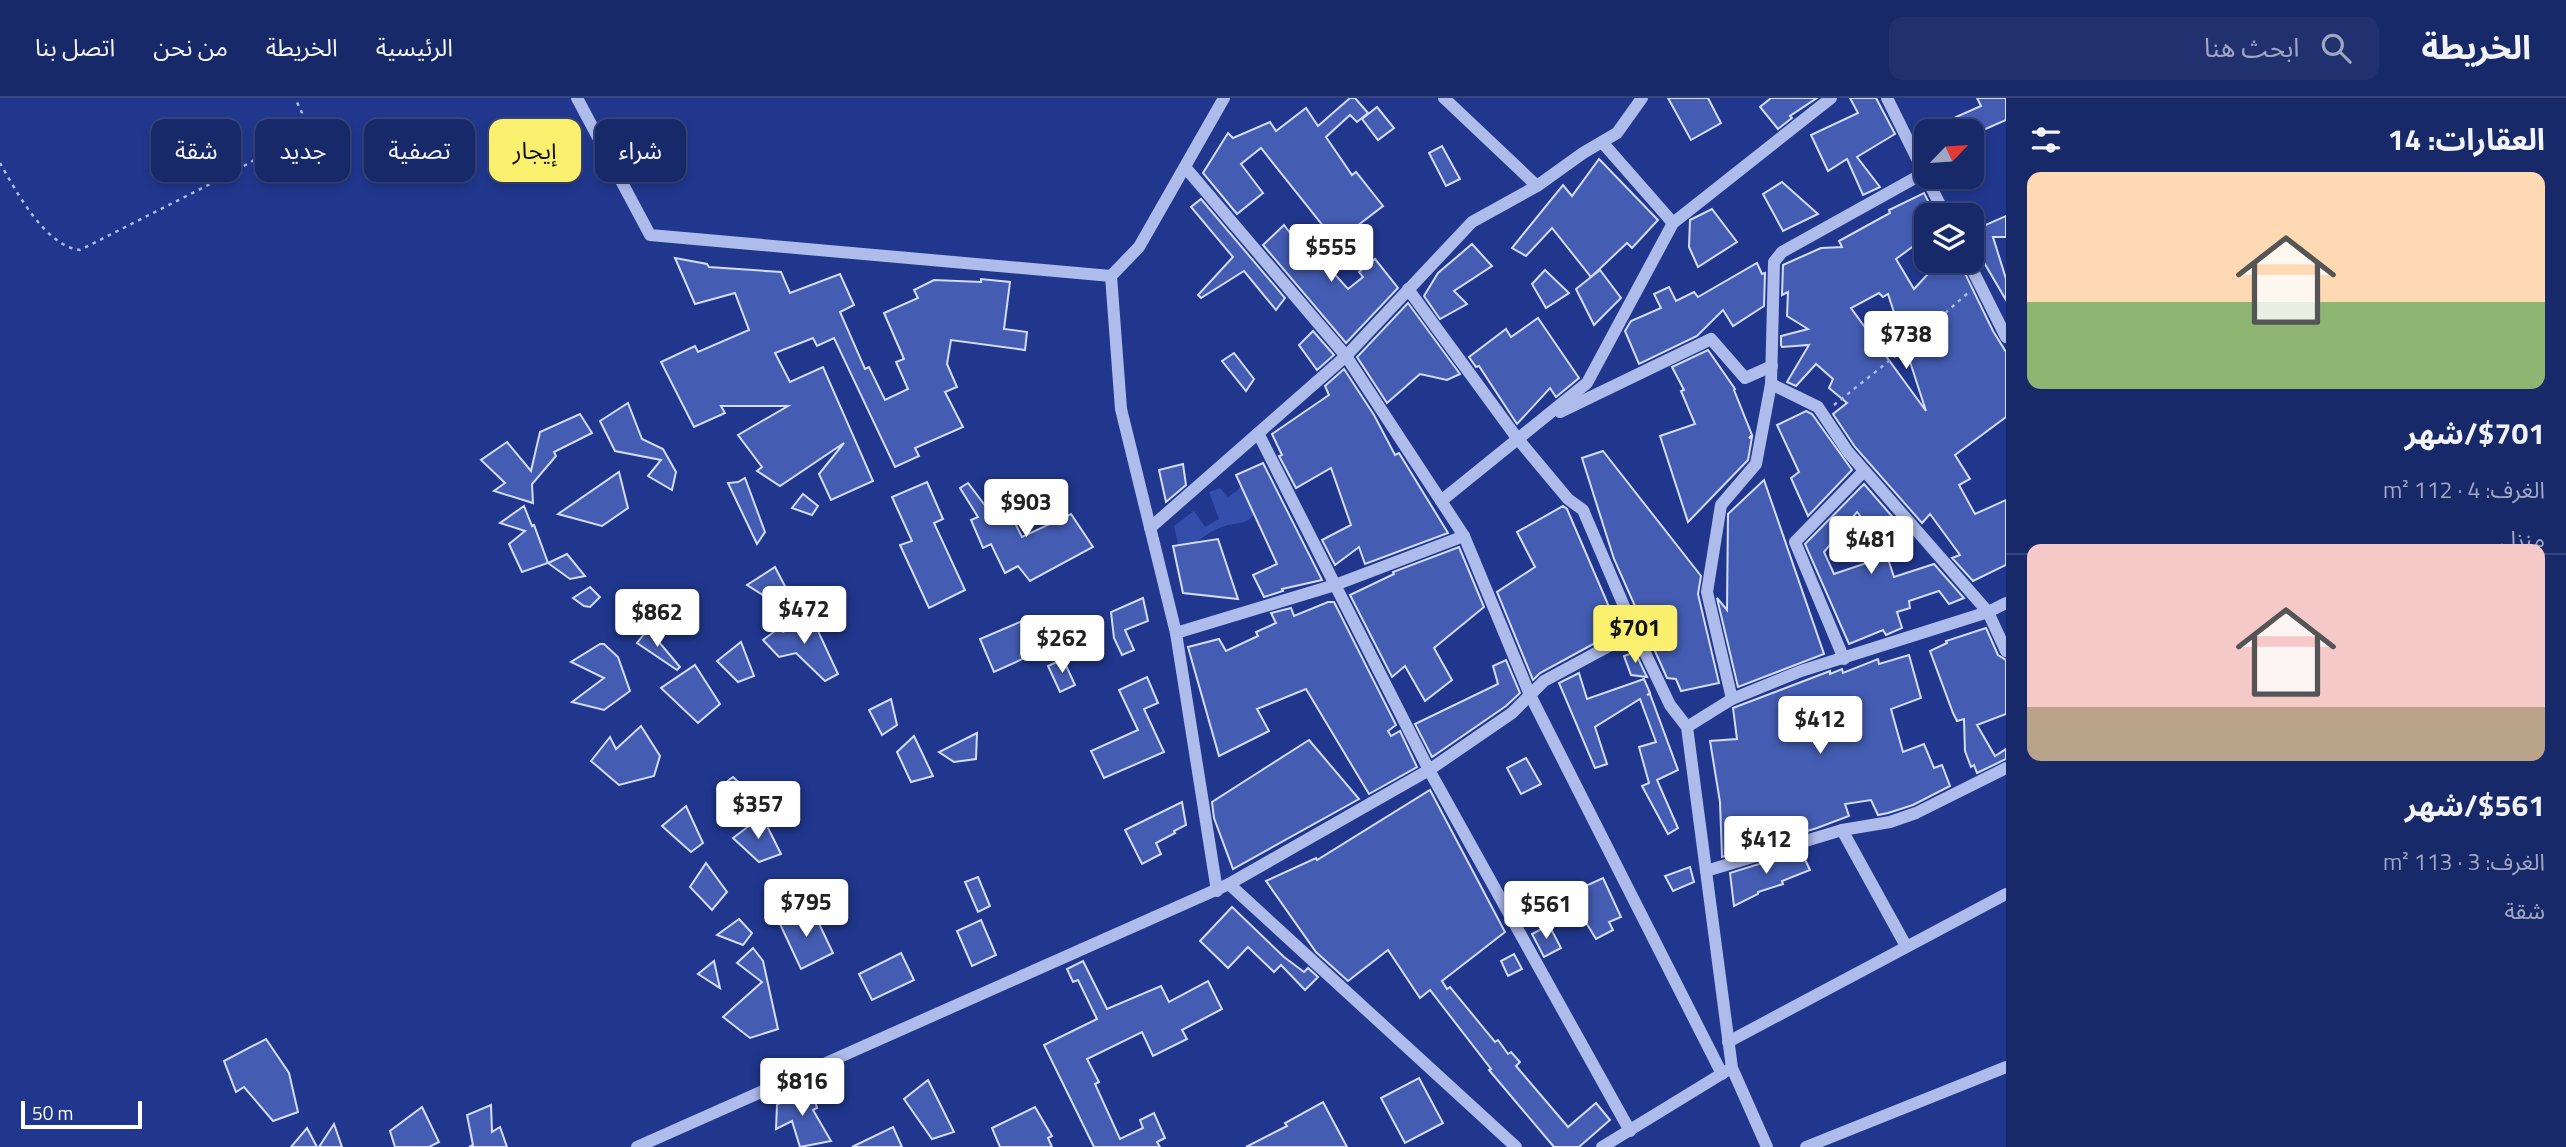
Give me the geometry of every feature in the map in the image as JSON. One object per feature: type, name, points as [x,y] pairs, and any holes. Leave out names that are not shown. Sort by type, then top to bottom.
[{"type":"street","points":[[577,98],[650,235],[1111,276]]},
{"type":"street","points":[[1217,891],[1176,633],[1121,409],[1111,276],[1139,247],[1224,98]]},
{"type":"street","points":[[1444,98],[1537,187]]},
{"type":"street","points":[[1150,528],[1346,356],[1472,222],[1537,187],[1617,133],[1642,98]]},
{"type":"street","points":[[1441,501],[1587,383],[1674,223],[1831,98]]},
{"type":"street","points":[[1887,98],[1914,153]]},
{"type":"street","points":[[1601,142],[1674,223]]},
{"type":"street","points":[[1185,167],[1346,356],[1464,536],[1530,695],[1767,1147]]},
{"type":"street","points":[[1731,699],[1707,592],[1721,505],[1756,464],[1771,384],[1774,262],[1782,252],[1914,179]]},
{"type":"street","points":[[1974,273],[2006,337]]},
{"type":"street","points":[[1408,289],[1517,438],[1568,499],[1583,510],[1635,632],[1670,705],[1687,727],[1728,1042],[1727,1071]]},
{"type":"street","points":[[1543,420],[1711,340],[1745,379],[1772,366]]},
{"type":"street","points":[[1771,384],[1818,407],[1848,452],[1988,612],[2006,651]]},
{"type":"street","points":[[1258,433],[1429,770],[1630,1131]]},
{"type":"street","points":[[1844,659],[1795,542],[1864,471]]},
{"type":"street","points":[[1176,633],[1335,585],[1464,536]]},
{"type":"street","points":[[1687,727],[1731,699],[1801,671],[1988,612],[2006,603]]},
{"type":"street","points":[[637,1147],[1217,891],[1429,770],[1512,713],[1544,681],[1635,632]]},
{"type":"street","points":[[1706,871],[1842,830],[1890,822],[1916,813],[2006,768]]},
{"type":"street","points":[[1842,830],[1906,947]]},
{"type":"street","points":[[1229,884],[1516,1147]]},
{"type":"street","points":[[1728,1042],[2006,894]]},
{"type":"street","points":[[1806,1147],[2006,1067]]},
{"type":"street","points":[[1602,1147],[1727,1071]]},
{"type":"path","points":[[0,163],[42,227],[65,246],[80,250],[228,175],[298,135],[303,123],[296,98]]},
{"type":"path","points":[[1822,414],[1909,345],[1979,283]]},
{"type":"shaded area","points":[[1244,483],[1262,503],[1257,512],[1247,521],[1207,534],[1180,553],[1174,526],[1194,511],[1205,527],[1219,519],[1209,492],[1220,488],[1228,497]]},
{"type":"building","points":[[1350,98],[1355,98],[1368,113],[1357,122],[1350,115],[1326,137],[1352,175],[1356,172],[1383,206],[1336,242],[1261,148],[1241,164],[1263,193],[1237,214],[1203,173],[1228,133],[1233,138],[1270,122],[1276,131],[1306,108],[1318,126]]},
{"type":"building","points":[[1668,98],[1708,98],[1721,123],[1691,140]]},
{"type":"building","points":[[1771,98],[1817,98],[1790,116],[1792,118],[1778,129],[1760,107]]},
{"type":"building","points":[[1850,98],[1876,98],[1895,134],[1857,157],[1880,187],[1863,195],[1847,159],[1828,171],[1811,135],[1858,113]]},
{"type":"building","points":[[1977,98],[2006,98],[2006,120],[1984,130],[1984,119],[1956,117],[1981,106]]},
{"type":"building","points":[[1377,107],[1394,128],[1378,140],[1362,119]]},
{"type":"building","points":[[1442,146],[1460,179],[1446,186],[1429,153]]},
{"type":"building","points":[[1599,159],[1658,220],[1632,248],[1627,243],[1591,277],[1552,228],[1526,256],[1512,248],[1563,185],[1572,196]]},
{"type":"building","points":[[1782,182],[1818,214],[1783,231],[1763,194]]},
{"type":"building","points":[[1924,193],[1929,203],[1914,203],[1914,246],[1896,259],[1914,289],[1929,273],[1965,273],[2006,352],[2006,417],[1955,455],[1970,479],[1959,485],[1975,514],[2006,500],[2006,565],[1973,581],[1952,558],[1960,555],[1930,514],[1922,523],[1855,447],[1833,414],[1847,403],[1829,388],[1833,379],[1816,364],[1796,386],[1787,382],[1809,345],[1781,345],[1781,336],[1808,329],[1787,316],[1788,292],[1782,295],[1783,265],[1821,248],[1842,247],[1839,241],[1890,213],[1889,210]],"holes":[[[1879,293],[1883,297],[1888,294],[1926,411],[1851,308]]]},
{"type":"building","points":[[1201,199],[1285,298],[1276,310],[1244,271],[1201,298],[1198,295],[1233,257],[1191,207]]},
{"type":"building","points":[[1712,209],[1737,242],[1698,267],[1689,247],[1690,220]]},
{"type":"building","points":[[2006,216],[2006,237],[1993,237],[2006,279],[2006,300],[1984,262],[1984,226]]},
{"type":"building","points":[[1284,225],[1291,234],[1294,229],[1348,289],[1363,277],[1359,272],[1375,259],[1398,288],[1346,343],[1263,245]]},
{"type":"building","points":[[1472,244],[1492,266],[1454,291],[1467,304],[1440,319],[1424,296],[1438,273]]},
{"type":"building","points":[[675,258],[707,264],[709,267],[781,272],[790,293],[840,274],[854,305],[840,312],[865,369],[869,367],[885,400],[908,389],[896,362],[904,359],[884,313],[918,298],[914,290],[934,280],[981,282],[981,279],[1010,282],[1004,329],[1027,332],[1025,350],[951,340],[947,364],[957,387],[945,392],[963,427],[915,448],[919,456],[895,467],[834,338],[817,346],[813,338],[775,353],[790,382],[823,367],[873,481],[831,500],[819,474],[844,443],[780,486],[757,471],[762,467],[738,435],[788,406],[721,406],[725,413],[694,427],[661,362],[695,346],[698,352],[749,330],[735,293],[695,304]]},
{"type":"building","points":[[1757,263],[1762,274],[1765,273],[1764,306],[1733,326],[1723,310],[1697,336],[1639,364],[1625,331],[1631,321],[1661,308],[1654,294],[1669,287],[1676,301],[1694,292],[1698,297]]},
{"type":"building","points":[[1545,270],[1569,293],[1546,308],[1532,284]]},
{"type":"building","points":[[1600,270],[1621,298],[1594,325],[1576,289]]},
{"type":"building","points":[[1408,303],[1460,374],[1447,380],[1420,374],[1387,403],[1357,357]]},
{"type":"building","points":[[1538,318],[1579,378],[1556,397],[1550,388],[1517,424],[1479,366],[1476,367],[1469,357],[1506,329],[1511,337]]},
{"type":"building","points":[[1313,331],[1334,355],[1317,370],[1299,345]]},
{"type":"building","points":[[1708,350],[1735,389],[1752,435],[1749,438],[1752,437],[1748,460],[1688,522],[1660,436],[1695,424],[1681,391],[1684,390],[1672,367]]},
{"type":"building","points":[[1234,353],[1254,379],[1246,391],[1222,361]]},
{"type":"building","points":[[1344,369],[1374,415],[1395,455],[1399,453],[1448,533],[1365,564],[1359,547],[1335,565],[1322,540],[1351,525],[1331,468],[1296,488],[1279,456],[1282,455],[1272,434],[1329,395],[1325,386]]},
{"type":"building","points":[[628,403],[642,439],[663,449],[676,472],[672,490],[648,476],[661,460],[615,451],[600,421]]},
{"type":"building","points":[[1806,411],[1812,414],[1852,470],[1808,516],[1791,478],[1799,472],[1777,425]]},
{"type":"building","points":[[580,414],[592,433],[554,452],[556,456],[532,484],[533,503],[494,491],[505,483],[481,460],[507,442],[531,471],[540,432]]},
{"type":"building","points":[[1603,451],[1701,576],[1698,594],[1719,683],[1681,691],[1676,679],[1667,678],[1614,559],[1582,458]]},
{"type":"building","points":[[1263,463],[1322,580],[1282,589],[1283,591],[1264,597],[1253,575],[1277,564],[1236,475]]},
{"type":"building","points":[[1183,464],[1186,485],[1166,502],[1159,470]]},
{"type":"building","points":[[619,472],[628,508],[602,526],[558,514]]},
{"type":"building","points":[[745,478],[765,532],[757,544],[728,483]]},
{"type":"building","points":[[1764,480],[1824,654],[1738,687],[1717,598],[1727,610],[1728,514]]},
{"type":"building","points":[[927,482],[943,519],[934,523],[965,590],[929,608],[900,545],[912,541],[892,497]]},
{"type":"building","points":[[968,483],[990,512],[1006,505],[1022,537],[1071,514],[1093,547],[1030,581],[1018,566],[1005,573],[991,544],[983,548],[971,520],[978,517],[960,488]]},
{"type":"building","points":[[1864,484],[1897,522],[1883,536],[1868,518],[1865,522],[1857,512],[1824,552],[1834,574],[1887,556],[1894,577],[1934,564],[1964,598],[1949,604],[1939,591],[1909,601],[1910,608],[1897,612],[1902,628],[1886,635],[1883,630],[1849,644],[1805,544]]},
{"type":"building","points":[[803,494],[818,506],[812,515],[792,508]]},
{"type":"building","points":[[524,506],[548,563],[522,572],[509,544],[525,531],[500,523]]},
{"type":"building","points":[[1563,506],[1567,509],[1619,630],[1540,673],[1533,680],[1497,592],[1535,567],[1517,532]]},
{"type":"building","points":[[1218,539],[1238,599],[1183,593],[1173,546]]},
{"type":"building","points":[[1459,547],[1484,607],[1434,648],[1452,680],[1425,701],[1405,666],[1392,677],[1350,595],[1394,574],[1393,572]]},
{"type":"building","points":[[567,554],[585,576],[570,579],[548,563]]},
{"type":"building","points":[[775,567],[790,596],[777,604],[747,585]]},
{"type":"building","points":[[590,587],[600,597],[590,607],[573,598]]},
{"type":"building","points":[[1143,598],[1148,621],[1125,630],[1134,650],[1122,655],[1114,638],[1111,612]]},
{"type":"building","points":[[1334,602],[1396,725],[1388,731],[1391,736],[1400,731],[1417,767],[1369,794],[1306,689],[1257,709],[1269,731],[1219,756],[1188,647],[1219,639],[1226,651],[1258,636],[1256,632],[1276,623],[1271,613],[1291,608],[1294,616]]},
{"type":"building","points":[[812,614],[824,628],[818,631],[838,674],[825,681],[796,653],[779,657],[763,640],[779,628],[783,632]]},
{"type":"building","points":[[1027,619],[1040,651],[994,672],[980,639]]},
{"type":"building","points":[[1986,628],[1998,655],[2006,660],[2006,714],[1977,725],[1995,756],[2006,749],[2006,759],[1977,773],[1974,765],[1971,767],[1965,751],[1964,719],[1957,721],[1953,713],[1930,651],[1947,643],[1946,641]]},
{"type":"building","points":[[648,629],[680,667],[677,670],[637,643]]},
{"type":"building","points":[[741,642],[754,676],[738,682],[717,661]]},
{"type":"building","points":[[604,644],[618,657],[630,691],[604,710],[572,702],[604,678],[571,662]]},
{"type":"building","points":[[1635,652],[1647,677],[1631,675],[1624,656]]},
{"type":"building","points":[[1909,655],[1921,698],[1891,709],[1903,752],[1924,744],[1934,768],[1942,765],[1950,786],[1913,805],[1878,815],[1871,800],[1845,804],[1849,816],[1722,857],[1720,802],[1710,741],[1737,739],[1733,708],[1830,671],[1830,674],[1842,669],[1843,673],[1878,659],[1879,664]]},
{"type":"building","points":[[1063,659],[1075,685],[1060,692],[1048,666]]},
{"type":"building","points":[[1506,660],[1520,693],[1506,706],[1432,757],[1415,724],[1498,684],[1493,666]]},
{"type":"building","points":[[695,665],[720,704],[698,723],[661,688]]},
{"type":"building","points":[[1579,673],[1587,699],[1644,679],[1650,693],[1647,695],[1650,694],[1678,770],[1657,780],[1678,828],[1668,834],[1642,786],[1649,783],[1639,747],[1656,742],[1640,699],[1595,727],[1607,764],[1595,768],[1559,683]]},
{"type":"building","points":[[1147,677],[1158,703],[1144,709],[1164,752],[1104,778],[1091,751],[1138,730],[1119,690]]},
{"type":"building","points":[[891,699],[897,725],[882,735],[869,710]]},
{"type":"building","points":[[641,726],[660,756],[654,776],[619,785],[591,761],[610,737],[616,749]]},
{"type":"building","points":[[977,733],[976,759],[954,762],[939,752]]},
{"type":"building","points":[[914,736],[933,776],[911,782],[897,752]]},
{"type":"building","points":[[1309,740],[1359,799],[1233,869],[1214,818],[1212,802]]},
{"type":"building","points":[[1526,758],[1541,784],[1521,794],[1507,768]]},
{"type":"building","points":[[733,777],[758,800],[726,816],[717,789]]},
{"type":"building","points":[[1430,790],[1505,932],[1442,981],[1447,989],[1450,987],[1495,1042],[1498,1040],[1508,1054],[1511,1052],[1520,1062],[1516,1066],[1568,1127],[1596,1103],[1610,1120],[1579,1147],[1554,1147],[1489,1070],[1491,1069],[1430,990],[1420,998],[1388,950],[1348,981],[1316,952],[1266,881],[1316,858],[1317,860]]},
{"type":"building","points":[[1182,802],[1186,825],[1156,843],[1161,854],[1142,864],[1125,830]]},
{"type":"building","points":[[686,806],[703,843],[691,852],[662,826]]},
{"type":"building","points":[[762,816],[781,854],[759,862],[733,838]]},
{"type":"building","points":[[1801,851],[1810,870],[1782,881],[1783,884],[1758,892],[1734,906],[1730,873]]},
{"type":"building","points":[[706,863],[727,892],[712,910],[690,887]]},
{"type":"building","points":[[1690,867],[1694,882],[1673,891],[1665,876]]},
{"type":"building","points":[[978,877],[990,906],[978,912],[965,882]]},
{"type":"building","points":[[1603,878],[1621,917],[1609,922],[1613,930],[1596,939],[1576,906],[1577,890]]},
{"type":"building","points":[[1232,907],[1284,957],[1304,972],[1308,968],[1318,977],[1305,990],[1281,965],[1274,972],[1248,947],[1228,968],[1200,941]]},
{"type":"building","points":[[812,909],[833,953],[801,969],[780,924]]},
{"type":"building","points":[[739,919],[752,933],[743,945],[717,935]]},
{"type":"building","points":[[981,920],[996,955],[972,966],[957,931]]},
{"type":"building","points":[[1549,925],[1561,948],[1544,957],[1532,934]]},
{"type":"building","points":[[753,948],[763,961],[778,1029],[750,1038],[723,1017],[762,982],[737,963]]},
{"type":"building","points":[[901,953],[914,980],[872,1000],[859,974]]},
{"type":"building","points":[[1514,954],[1522,969],[1508,976],[1501,961]]},
{"type":"building","points":[[714,961],[720,988],[698,974]]},
{"type":"building","points":[[1083,961],[1107,1009],[1161,986],[1169,1002],[1208,981],[1222,1009],[1182,1030],[1187,1039],[1153,1056],[1142,1032],[1087,1059],[1099,1082],[1095,1084],[1120,1139],[1143,1128],[1140,1120],[1154,1113],[1165,1138],[1157,1142],[1160,1147],[1094,1147],[1044,1045],[1097,1019],[1078,980],[1073,982],[1067,969]]},
{"type":"building","points":[[266,1039],[289,1073],[298,1112],[273,1121],[244,1087],[236,1092],[224,1061]]},
{"type":"building","points":[[1419,1078],[1443,1123],[1405,1143],[1381,1098]]},
{"type":"building","points":[[928,1080],[954,1132],[932,1139],[904,1099]]},
{"type":"building","points":[[811,1086],[817,1108],[813,1110],[831,1141],[800,1147],[792,1121],[776,1129],[777,1105]]},
{"type":"building","points":[[1323,1102],[1347,1147],[1246,1147],[1287,1126],[1285,1123]]},
{"type":"building","points":[[491,1105],[492,1132],[500,1127],[507,1147],[469,1147],[473,1145],[467,1115]]},
{"type":"building","points":[[422,1107],[439,1142],[429,1147],[395,1147],[390,1131]]},
{"type":"building","points":[[1035,1107],[1052,1136],[1048,1138],[1052,1147],[1000,1147],[992,1128]]},
{"type":"building","points":[[334,1124],[342,1147],[319,1147]]},
{"type":"building","points":[[893,1127],[902,1147],[852,1147]]},
{"type":"building","points":[[307,1128],[317,1147],[291,1147]]}]
